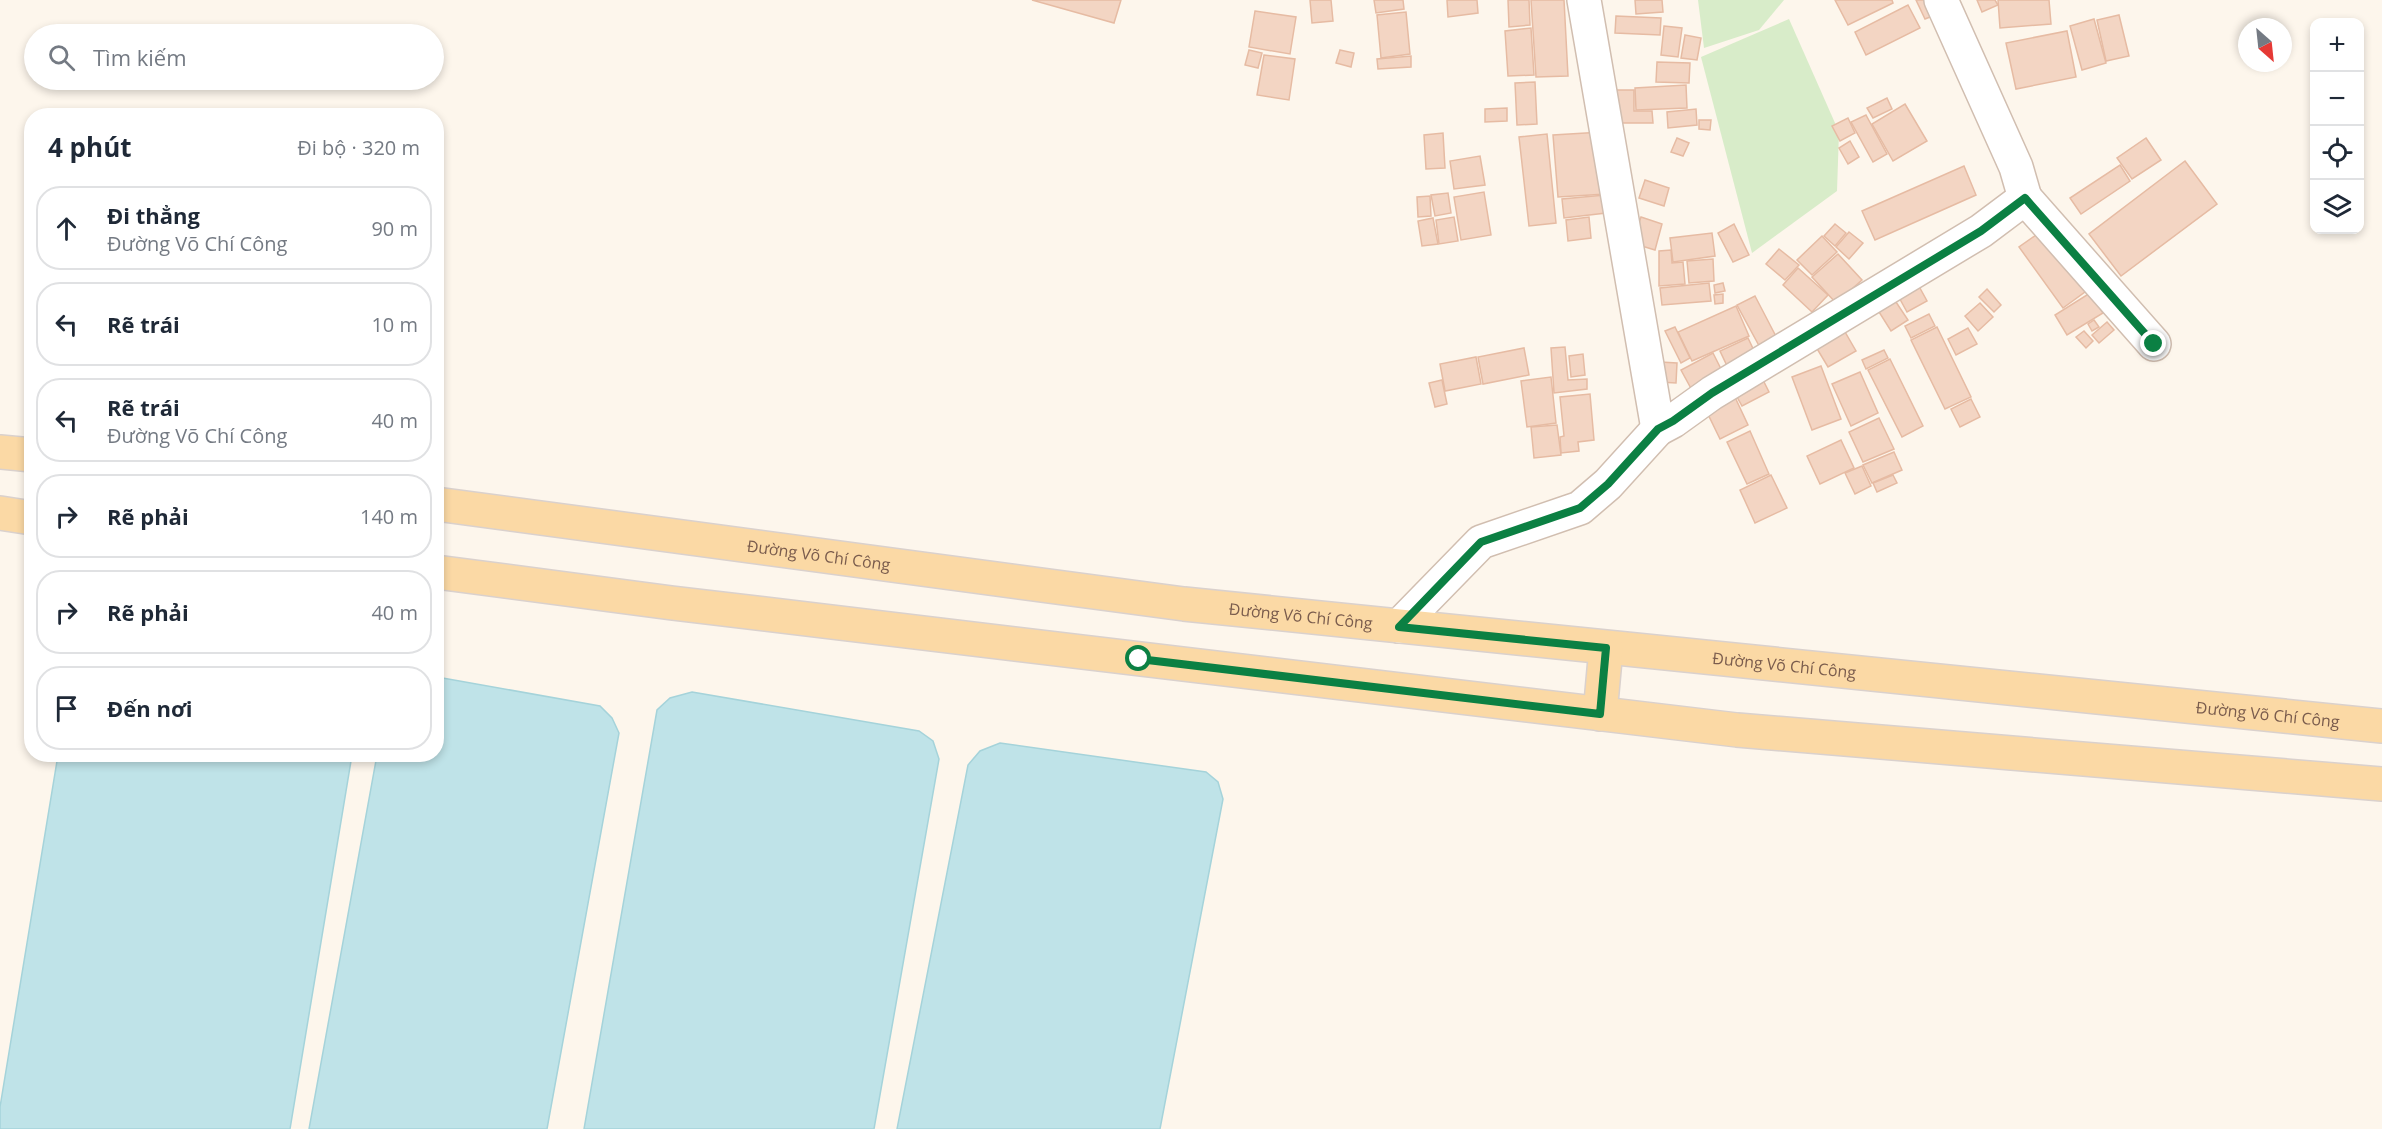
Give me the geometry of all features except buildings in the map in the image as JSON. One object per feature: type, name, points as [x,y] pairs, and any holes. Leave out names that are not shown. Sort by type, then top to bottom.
[{"type":"main road","points":[[0,452],[24,454]]},
{"type":"main road","name":"Đường Võ Chí Công","points":[[444,505],[1184,604],[2382,726]]},
{"type":"main road","points":[[0,513],[24,517]]},
{"type":"main road","points":[[444,573],[683,604],[1737,730],[2382,784]]},
{"type":"main road","points":[[1600,714],[1606,648]]},
{"type":"lane","points":[[1584,0],[1658,429]]},
{"type":"lane","points":[[1941,0],[2016,167],[2025,198],[2154,344]]},
{"type":"lane","points":[[1399,627],[1481,542],[1580,508],[1608,484],[1658,429],[1712,393],[1981,231],[2025,198]]},
{"type":"green space","points":[[1698,0],[1784,0],[1759,30],[1704,48]]},
{"type":"green space","points":[[1789,19],[1839,132],[1837,191],[1752,253],[1701,57]]},
{"type":"water","points":[[444,678],[600,706],[612,718],[619,733],[547,1129],[309,1129],[376,762],[444,762]]},
{"type":"water","points":[[692,692],[919,731],[933,741],[939,759],[874,1129],[584,1129],[657,710],[670,698]]},
{"type":"water","points":[[1000,743],[1206,772],[1218,782],[1223,799],[1160,1129],[897,1129],[968,765],[980,751]]},
{"type":"water","points":[[57,762],[351,762],[290,1129],[0,1129],[0,1107]]},
{"type":"route","points":[[1139,659],[1600,714],[1606,648],[1399,627],[1481,542],[1580,508],[1608,484],[1658,429],[1712,393],[1981,231],[2025,198],[2154,344]]}]
